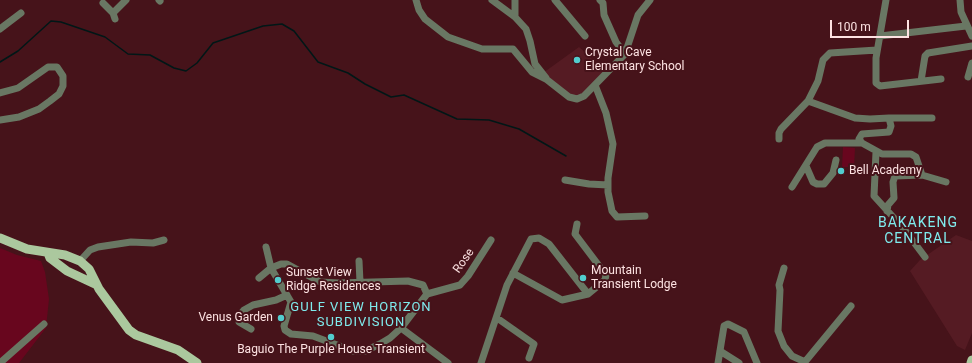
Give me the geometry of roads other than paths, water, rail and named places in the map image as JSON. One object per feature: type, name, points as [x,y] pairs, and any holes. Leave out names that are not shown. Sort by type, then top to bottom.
[{"type":"main road","points":[[0,238],[27,250],[65,255],[80,261],[89,269],[97,285],[118,317],[129,330],[143,338],[169,346],[185,354],[197,363]]},
{"type":"main road","points":[[48,253],[50,258],[67,271],[97,285]]},
{"type":"street","points":[[103,3],[114,16],[126,0]]},
{"type":"street","points":[[416,0],[419,10],[425,19],[448,37],[482,49],[513,50],[532,72],[546,79],[573,99],[584,96],[625,54],[638,15],[650,0]]},
{"type":"street","points":[[492,0],[515,17],[526,29],[535,64],[546,79]]},
{"type":"street","points":[[515,0],[515,17]]},
{"type":"street","points":[[555,0],[585,36]]},
{"type":"street","points":[[600,0],[603,3],[604,15],[616,42],[625,54]]},
{"type":"street","points":[[886,0],[877,50],[875,79],[878,85],[941,79]]},
{"type":"street","points":[[960,0],[961,12],[966,26],[972,36]]},
{"type":"street","points":[[0,29],[21,13]]},
{"type":"street","points":[[880,36],[966,26]]},
{"type":"street","points":[[921,81],[926,56],[928,53],[972,46]]},
{"type":"street","points":[[779,139],[779,132],[808,101],[818,81],[824,60],[830,53],[877,50]]},
{"type":"street","points":[[968,77],[972,63]]},
{"type":"street","points":[[0,93],[18,88],[48,67],[60,69],[63,76],[59,94],[50,101],[19,117],[0,120]]},
{"type":"street","points":[[595,85],[606,113],[613,144],[608,185],[612,212],[614,216],[621,217],[645,216]]},
{"type":"street","points":[[808,101],[855,118],[932,118]]},
{"type":"street","points":[[889,118],[889,132],[862,134],[859,139],[862,143],[882,154],[914,155],[922,174]]},
{"type":"street","points":[[792,187],[820,145],[862,143]]},
{"type":"street","points":[[876,152],[873,192],[876,199],[925,257]]},
{"type":"street","points":[[806,166],[813,182],[817,184],[824,184],[833,173],[836,160]]},
{"type":"street","points":[[887,211],[887,206],[894,198],[894,177],[900,175],[922,174],[946,182]]},
{"type":"street","points":[[565,180],[589,184],[608,185]]},
{"type":"street","points":[[513,273],[562,300],[588,294],[606,277],[575,234],[577,224]]},
{"type":"street","points":[[481,363],[507,285],[531,239],[539,238],[549,244],[588,294]]},
{"type":"street","points":[[80,261],[90,250],[98,247],[131,242],[153,243],[164,240]]},
{"type":"street","name":"Rose","points":[[427,294],[460,285],[468,276],[491,240]]},
{"type":"street","points":[[259,278],[271,268],[281,264],[287,264],[320,282],[416,282],[425,287],[427,294],[401,328],[380,344],[358,352],[313,336],[287,332],[284,329],[284,323],[290,310],[291,302],[271,268],[266,247]]},
{"type":"street","points":[[359,261],[360,282]]},
{"type":"street","points":[[784,268],[779,285],[778,331],[784,346],[792,356],[804,362],[851,306]]},
{"type":"street","points":[[251,329],[239,322],[239,316],[244,310],[253,305],[276,300],[287,295]]},
{"type":"street","points":[[497,318],[534,344],[529,358]]},
{"type":"street","points":[[0,363],[44,324]]},
{"type":"street","points":[[718,363],[724,326],[728,324],[744,332],[757,363]]},
{"type":"street","points":[[401,328],[448,363]]},
{"type":"street","points":[[720,351],[739,363]]},
{"type":"waterway","points":[[0,62],[18,51],[51,21],[61,22],[105,37],[128,54],[150,55],[174,68],[186,71],[197,63],[213,43],[263,26],[282,24],[294,31],[318,62],[348,73],[365,84],[391,97],[404,95],[457,119],[489,120],[519,129],[566,156]]},
{"type":"place","name":"Crystal Cave Elementary School","points":[[577,60]]},
{"type":"place","name":"Bell Academy","points":[[841,171]]},
{"type":"place","name":"Mountain Transient Lodge","points":[[583,278]]},
{"type":"place","name":"Sunset View Ridge Residences","points":[[278,280]]},
{"type":"place","name":"Venus Garden","points":[[281,318]]},
{"type":"place","name":"Baguio The Purple House Transient","points":[[331,337]]},
{"type":"district","name":"BAKAKENG CENTRAL","points":[[918,232]]},
{"type":"district","name":"GULF VIEW HORIZON SUBDIVISION","points":[[361,316]]}]
